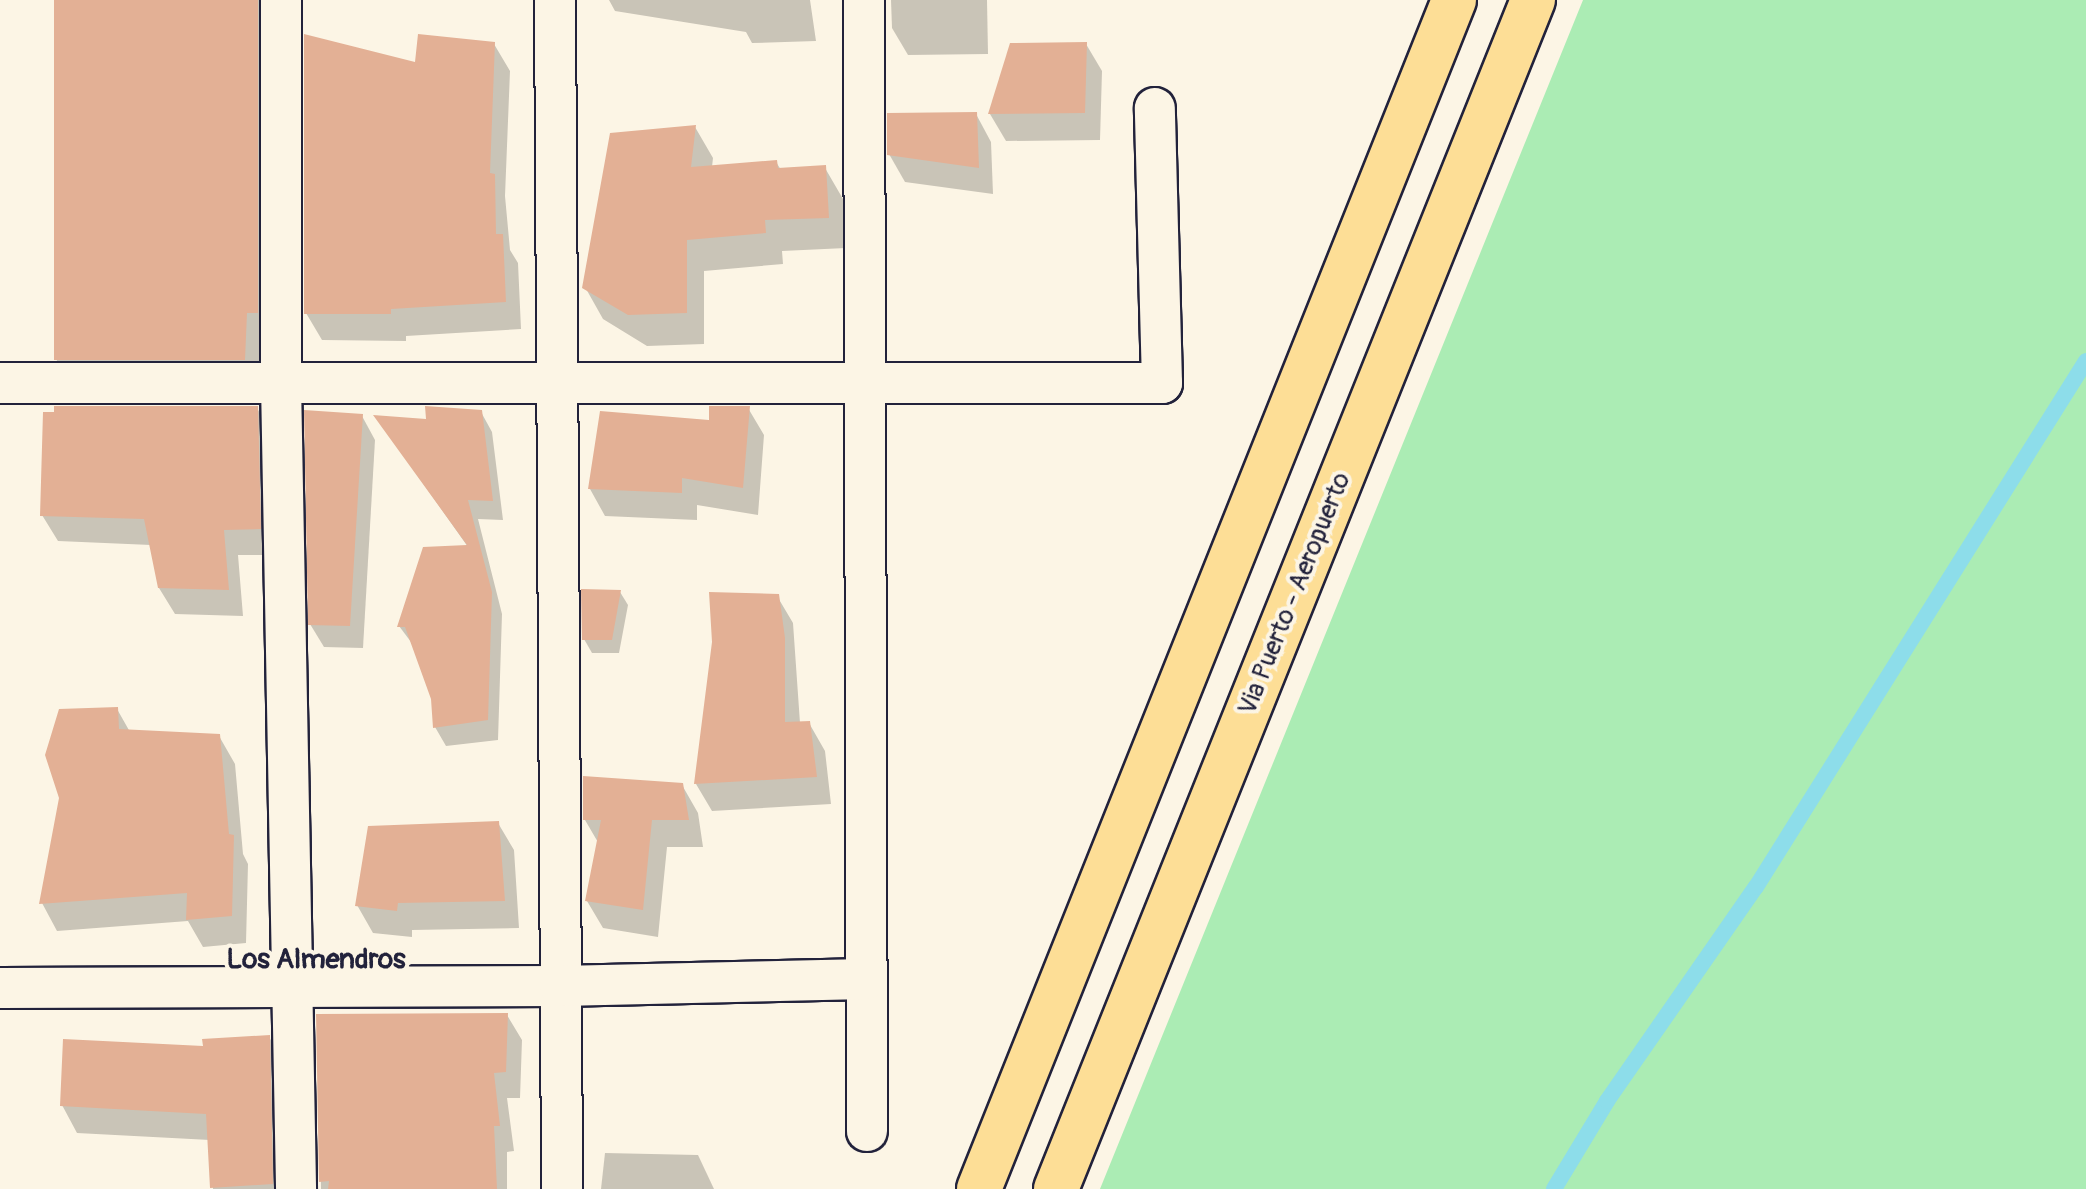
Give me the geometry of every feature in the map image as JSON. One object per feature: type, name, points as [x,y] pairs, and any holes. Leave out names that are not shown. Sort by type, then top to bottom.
[{"type":"main road","points":[[979,1189],[1454,0]]},
{"type":"main road","name":"Via Puerto - Aeropuerto","points":[[1056,1189],[1533,0]]},
{"type":"street","points":[[281,0],[281,383],[296,1189]]},
{"type":"street","points":[[555,0],[554,380],[562,1189]]},
{"type":"street","points":[[864,0],[867,1131]]},
{"type":"street","points":[[0,383],[554,380],[1162,383],[1155,108]]},
{"type":"street","points":[[0,988],[560,986],[866,979]]},
{"type":"green space","points":[[1583,0],[2086,0],[2086,1189],[1100,1189]]},
{"type":"building","points":[[54,0],[258,0],[258,313],[247,313],[245,360],[54,360]]},
{"type":"building","points":[[304,34],[415,62],[418,34],[495,42],[490,173],[495,174],[496,234],[503,234],[506,302],[391,309],[391,314],[304,314]]},
{"type":"building","points":[[1087,42],[1085,113],[988,114],[1010,43]]},
{"type":"building","points":[[977,112],[979,168],[887,155],[887,113]]},
{"type":"building","points":[[696,125],[691,167],[777,160],[778,168],[826,165],[829,218],[765,220],[766,233],[687,240],[687,313],[628,315],[582,288],[610,133]]},
{"type":"building","points":[[54,406],[258,406],[261,529],[224,530],[229,590],[158,588],[144,519],[40,516],[43,412],[54,412]]},
{"type":"building","points":[[425,406],[482,410],[493,501],[468,500],[492,592],[488,720],[433,728],[431,699],[405,627],[397,627],[423,547],[467,545],[373,415],[426,419]]},
{"type":"building","points":[[709,406],[750,406],[743,488],[682,478],[682,493],[588,489],[600,411],[709,420]]},
{"type":"building","points":[[304,410],[363,414],[350,626],[308,625]]},
{"type":"building","points":[[581,589],[621,590],[612,640],[582,640]]},
{"type":"building","points":[[709,592],[779,594],[785,638],[785,722],[810,721],[817,777],[694,784],[712,642]]},
{"type":"building","points":[[118,707],[119,729],[220,734],[229,834],[234,835],[232,916],[186,920],[187,893],[39,904],[59,798],[45,755],[59,709]]},
{"type":"building","points":[[583,776],[683,783],[689,820],[652,820],[643,910],[585,901],[601,820],[583,820]]},
{"type":"building","points":[[499,821],[505,901],[398,903],[397,911],[355,906],[368,826]]},
{"type":"building","points":[[508,1013],[506,1072],[494,1073],[500,1126],[494,1126],[497,1189],[328,1189],[329,1181],[319,1182],[316,1014]]},
{"type":"building","points":[[270,1035],[273,1184],[210,1188],[206,1114],[60,1106],[63,1039],[203,1046],[202,1039]]},
{"type":"waterway","points":[[1554,1189],[1607,1101],[1756,887],[2086,361]]},
{"type":"district","name":"Los Almendros","points":[[316,960]]}]
